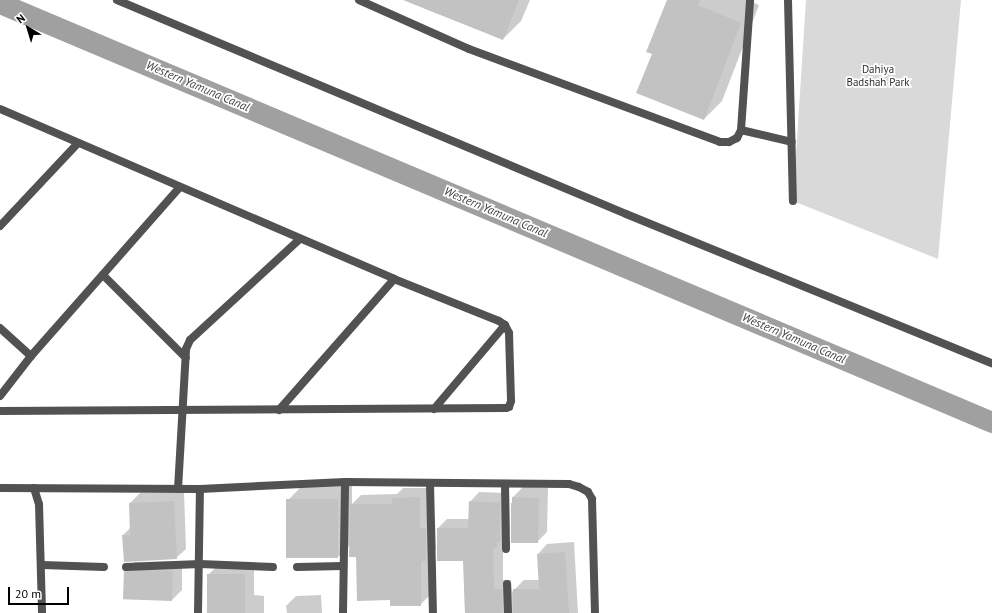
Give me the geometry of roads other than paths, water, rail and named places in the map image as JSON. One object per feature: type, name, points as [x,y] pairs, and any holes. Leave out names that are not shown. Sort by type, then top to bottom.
[{"type":"street","points":[[117,0],[626,214],[992,363]]},
{"type":"street","points":[[359,0],[470,49],[720,142],[729,142],[737,138],[741,130],[750,0]]},
{"type":"street","points":[[788,0],[793,201]]},
{"type":"street","points":[[0,109],[300,239],[505,325],[509,333],[511,401],[509,407],[506,408],[0,411]]},
{"type":"street","points":[[741,130],[792,142]]},
{"type":"street","points":[[0,226],[78,142]]},
{"type":"street","points":[[0,396],[32,356],[180,187]]},
{"type":"street","points":[[178,489],[186,350],[190,340],[199,330],[300,239]]},
{"type":"street","points":[[104,275],[186,358]]},
{"type":"street","points":[[279,410],[394,279]]},
{"type":"street","points":[[434,409],[505,325]]},
{"type":"street","points":[[0,328],[32,356]]},
{"type":"street","points":[[343,613],[345,482]]},
{"type":"street","points":[[0,488],[200,489],[345,482],[568,484],[588,492],[592,499],[595,613]]},
{"type":"street","points":[[430,483],[434,613]]},
{"type":"street","points":[[505,484],[506,549]]},
{"type":"street","points":[[34,488],[39,504],[42,565],[42,613]]},
{"type":"street","points":[[198,613],[200,564],[200,489]]},
{"type":"street","points":[[126,567],[200,564],[273,567]]},
{"type":"street","points":[[42,565],[104,567]]},
{"type":"street","points":[[297,567],[343,566]]},
{"type":"street","points":[[507,584],[508,613]]},
{"type":"waterway","name":"Western Yamuna Canal","points":[[0,3],[992,422]]},
{"type":"park label","name":"Dahiya Badshah Park","points":[[878,76]]}]
